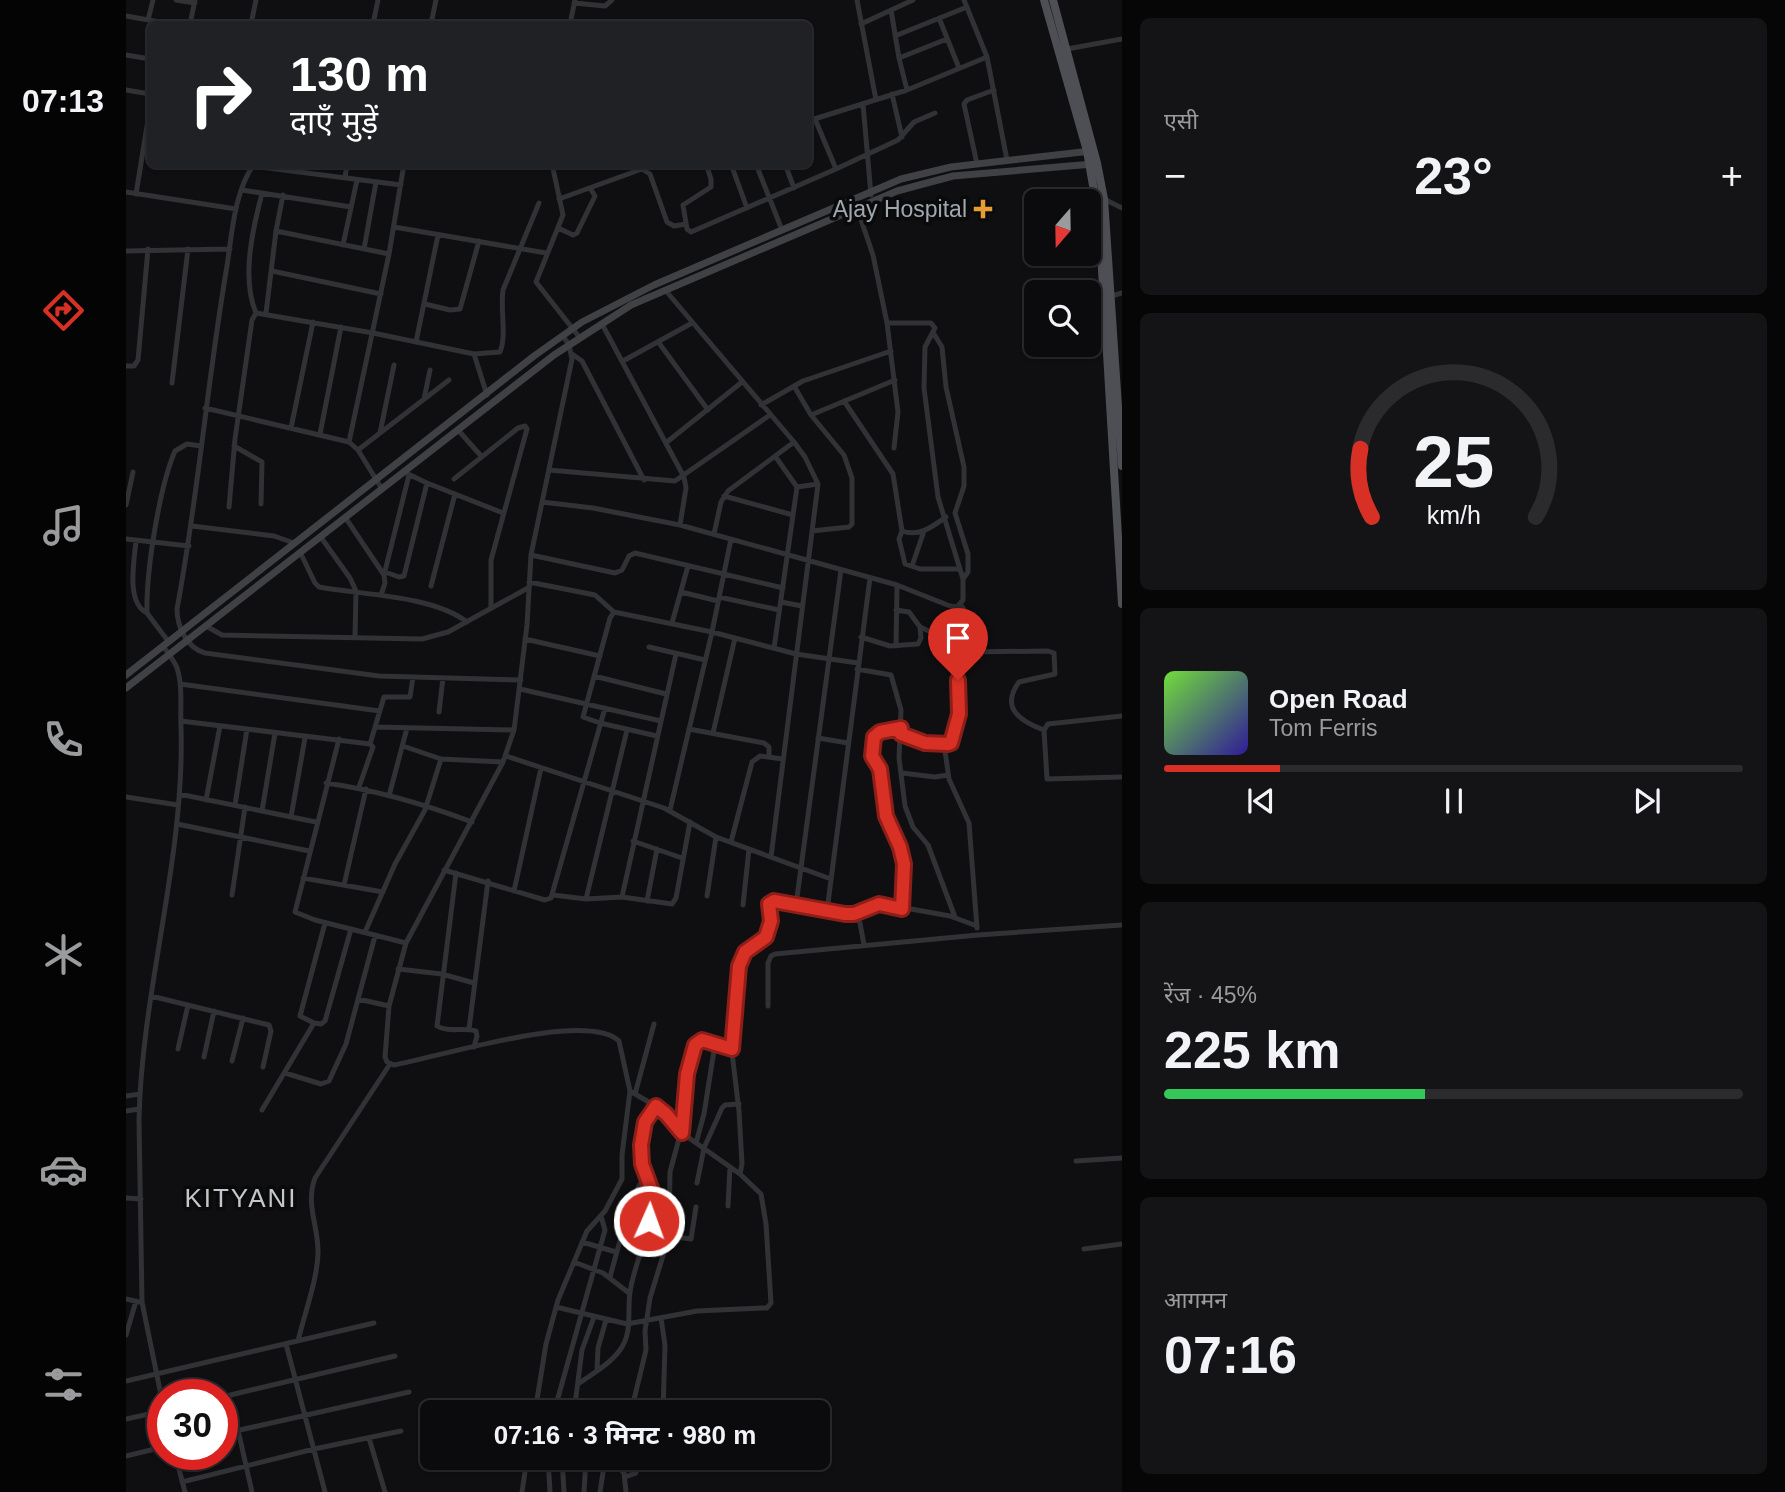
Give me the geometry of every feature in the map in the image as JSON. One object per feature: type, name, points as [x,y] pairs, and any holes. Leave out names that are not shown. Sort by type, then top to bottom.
[{"type":"main road","points":[[1044,0],[1090,151]]},
{"type":"main road","points":[[1053,0],[1104,199],[1122,466]]},
{"type":"main road","points":[[126,675],[574,328],[654,285],[901,179],[951,167],[1090,151]]},
{"type":"main road","points":[[126,688],[320,536],[406,473],[554,355],[631,305],[897,191],[953,176],[1093,164]]},
{"type":"main road","points":[[1093,164],[1122,604]]},
{"type":"street","points":[[148,20],[153,0]]},
{"type":"street","points":[[176,0],[195,1],[191,21]]},
{"type":"street","points":[[252,21],[256,0]]},
{"type":"street","points":[[374,21],[378,0]]},
{"type":"street","points":[[432,21],[436,0]]},
{"type":"street","points":[[571,21],[574,1],[605,6],[612,0]]},
{"type":"street","points":[[857,0],[876,100]]},
{"type":"street","points":[[861,24],[913,0]]},
{"type":"street","points":[[964,0],[987,57],[1007,160]]},
{"type":"street","points":[[895,36],[967,7]]},
{"type":"street","points":[[891,10],[898,58],[907,90]]},
{"type":"street","points":[[126,16],[154,21]]},
{"type":"street","points":[[939,18],[958,68]]},
{"type":"street","points":[[898,58],[947,38]]},
{"type":"street","points":[[1067,49],[1122,39]]},
{"type":"street","points":[[126,55],[147,58]]},
{"type":"street","points":[[836,169],[812,120],[907,90],[987,57]]},
{"type":"street","points":[[977,164],[964,104],[967,100],[994,89]]},
{"type":"street","points":[[126,90],[147,94]]},
{"type":"street","points":[[892,94],[902,137]]},
{"type":"street","points":[[863,104],[873,202]]},
{"type":"street","points":[[707,168],[712,183],[708,190],[684,202],[682,208],[689,231],[695,232],[836,169],[902,137],[914,122],[935,113]]},
{"type":"street","points":[[136,194],[147,126]]},
{"type":"street","points":[[252,168],[236,209],[205,408],[192,526],[177,609],[177,620],[187,641],[205,653],[379,676],[521,680]]},
{"type":"street","points":[[274,168],[401,185]]},
{"type":"street","points":[[345,178],[346,168]]},
{"type":"street","points":[[349,442],[389,254],[403,168]]},
{"type":"street","points":[[553,168],[563,215],[537,278],[537,285],[580,338]]},
{"type":"street","points":[[732,168],[747,208]]},
{"type":"street","points":[[758,168],[782,230]]},
{"type":"street","points":[[786,168],[794,188]]},
{"type":"street","points":[[559,199],[638,170],[646,171],[650,174],[667,222],[674,226],[685,224]]},
{"type":"street","points":[[343,245],[357,180]]},
{"type":"street","points":[[364,249],[376,182]]},
{"type":"street","points":[[558,228],[573,235],[577,233],[595,196],[590,188]]},
{"type":"street","points":[[242,190],[351,206]]},
{"type":"street","points":[[126,192],[236,209]]},
{"type":"street","points":[[256,313],[252,303],[250,240],[262,193]]},
{"type":"street","points":[[266,313],[283,195]]},
{"type":"street","points":[[1104,199],[1122,208]]},
{"type":"street","points":[[256,313],[474,354],[496,353],[502,349],[503,290],[539,203]]},
{"type":"street","points":[[857,208],[873,255],[887,323],[898,416],[894,448]]},
{"type":"street","points":[[394,227],[547,253]]},
{"type":"street","points":[[276,231],[389,254]]},
{"type":"street","points":[[416,342],[438,235]]},
{"type":"street","points":[[425,303],[450,310],[460,309],[479,242]]},
{"type":"street","points":[[126,366],[134,366],[138,360],[148,249]]},
{"type":"street","points":[[172,383],[188,249]]},
{"type":"street","points":[[126,251],[230,249]]},
{"type":"street","points":[[272,271],[380,293]]},
{"type":"street","points":[[666,291],[794,442],[805,457],[817,484],[771,857]]},
{"type":"street","points":[[1112,296],[1122,293]]},
{"type":"street","points":[[229,507],[238,415],[252,320],[256,313]]},
{"type":"street","points":[[291,428],[313,322]]},
{"type":"street","points":[[623,361],[692,323]]},
{"type":"street","points":[[542,502],[593,508],[680,525],[897,585],[950,606],[960,604],[963,600],[963,579],[939,497],[923,383],[925,347],[935,328],[931,323],[887,323]]},
{"type":"street","points":[[602,324],[684,477],[686,488],[680,525]]},
{"type":"street","points":[[320,434],[341,327]]},
{"type":"street","points":[[934,334],[942,347],[946,387],[964,467],[964,486],[955,513],[968,554],[968,572],[963,579]]},
{"type":"street","points":[[390,1064],[385,1057],[389,1006],[405,943],[505,759],[514,730],[525,639],[531,555],[572,354],[563,336]]},
{"type":"street","points":[[659,343],[708,410]]},
{"type":"street","points":[[761,405],[809,379],[891,351]]},
{"type":"street","points":[[474,354],[487,395]]},
{"type":"street","points":[[572,354],[582,361],[644,480]]},
{"type":"street","points":[[380,433],[394,365]]},
{"type":"street","points":[[424,399],[430,370]]},
{"type":"street","points":[[358,450],[449,380]]},
{"type":"street","points":[[811,415],[895,380]]},
{"type":"street","points":[[667,442],[742,382]]},
{"type":"street","points":[[794,386],[811,415],[844,456],[852,478],[853,520],[849,527],[812,531]]},
{"type":"street","points":[[844,401],[893,474],[902,531],[899,539],[904,562],[920,569],[960,569]]},
{"type":"street","points":[[205,408],[349,442],[358,450],[382,489]]},
{"type":"street","points":[[549,470],[670,482],[684,477],[770,415]]},
{"type":"street","points":[[454,479],[518,428],[522,426],[527,429],[490,567],[491,608]]},
{"type":"street","points":[[458,430],[482,457]]},
{"type":"street","points":[[714,534],[724,496],[794,442]]},
{"type":"street","points":[[147,613],[153,543],[164,483],[175,451],[187,444],[201,446]]},
{"type":"street","points":[[234,446],[262,462],[261,504]]},
{"type":"street","points":[[774,648],[797,487],[775,456]]},
{"type":"street","points":[[126,505],[133,472]]},
{"type":"street","points":[[381,595],[406,473],[503,513]]},
{"type":"street","points":[[345,517],[385,574],[404,576],[427,483]]},
{"type":"street","points":[[797,487],[817,484]]},
{"type":"street","points":[[431,586],[455,494]]},
{"type":"street","points":[[724,496],[793,515]]},
{"type":"street","points":[[902,531],[924,531],[946,517]]},
{"type":"street","points":[[192,526],[274,536],[294,543]]},
{"type":"street","points":[[912,566],[924,531]]},
{"type":"street","points":[[320,536],[356,591],[355,638]]},
{"type":"street","points":[[126,539],[189,546]]},
{"type":"street","points":[[670,810],[731,539]]},
{"type":"street","points":[[136,541],[132,593],[141,610],[147,613],[166,643],[176,666],[180,684],[181,721],[177,824],[151,996],[139,1109],[139,1302],[156,1379]]},
{"type":"street","points":[[300,552],[319,587],[381,595],[454,613],[467,622]]},
{"type":"street","points":[[531,555],[615,573],[622,570],[629,556],[635,553],[783,589]]},
{"type":"street","points":[[672,623],[688,566]]},
{"type":"street","points":[[796,905],[842,570]]},
{"type":"street","points":[[827,911],[870,578]]},
{"type":"street","points":[[206,626],[222,635],[422,639],[448,632],[528,585],[595,595],[614,611],[796,654],[829,658],[891,675],[900,705],[899,758],[905,806],[910,822],[929,845],[954,917]]},
{"type":"street","points":[[896,646],[897,585]]},
{"type":"street","points":[[681,592],[779,610]]},
{"type":"street","points":[[781,603],[802,606]]},
{"type":"street","points":[[960,604],[974,624],[976,652]]},
{"type":"street","points":[[861,637],[896,646],[919,644],[920,627],[912,614],[896,610]]},
{"type":"street","points":[[614,611],[583,717],[657,736]]},
{"type":"street","points":[[902,909],[904,869],[900,847],[886,816],[880,769],[872,756],[875,735],[901,731],[925,743],[948,744],[953,740],[959,714],[960,684],[945,659],[937,635],[920,627]]},
{"type":"street","points":[[713,733],[735,638]]},
{"type":"street","points":[[525,639],[600,656]]},
{"type":"street","points":[[649,647],[705,660]]},
{"type":"street","points":[[945,659],[960,653],[976,652],[1054,653],[1055,674],[1019,682],[1011,702],[1012,708],[1022,721],[1044,730]]},
{"type":"street","points":[[622,897],[676,654]]},
{"type":"street","points":[[594,676],[666,694]]},
{"type":"street","points":[[359,787],[386,696],[410,697],[413,677]]},
{"type":"street","points":[[439,712],[443,678]]},
{"type":"street","points":[[180,684],[380,711]]},
{"type":"street","points":[[520,689],[661,721]]},
{"type":"street","points":[[444,870],[545,900],[552,895],[582,780],[605,708]]},
{"type":"street","points":[[1122,716],[1048,724],[1044,730],[1047,779],[1122,777]]},
{"type":"street","points":[[181,721],[370,744]]},
{"type":"street","points":[[206,800],[220,726]]},
{"type":"street","points":[[375,727],[514,730]]},
{"type":"street","points":[[389,796],[407,728]]},
{"type":"street","points":[[689,729],[767,745],[769,757]]},
{"type":"street","points":[[235,805],[247,730]]},
{"type":"street","points":[[586,899],[627,730]]},
{"type":"street","points":[[262,811],[275,733]]},
{"type":"street","points":[[291,817],[305,738]]},
{"type":"street","points":[[818,738],[848,743]]},
{"type":"street","points":[[339,739],[295,912],[325,923],[405,943]]},
{"type":"street","points":[[944,744],[948,775],[969,822],[978,935]]},
{"type":"street","points":[[403,746],[441,759],[505,759],[582,780],[670,810],[716,836],[831,879]]},
{"type":"street","points":[[731,842],[752,762],[756,757],[783,759]]},
{"type":"street","points":[[365,932],[427,805],[441,759]]},
{"type":"street","points":[[514,891],[541,768]]},
{"type":"street","points":[[902,773],[935,777],[948,775]]},
{"type":"street","points":[[326,783],[359,787],[427,805],[472,822]]},
{"type":"street","points":[[344,884],[366,789]]},
{"type":"street","points":[[179,794],[316,822]]},
{"type":"street","points":[[126,797],[178,805]]},
{"type":"street","points":[[232,895],[246,807]]},
{"type":"street","points":[[552,895],[586,899],[622,897],[672,904],[675,902],[690,822]]},
{"type":"street","points":[[177,824],[309,851]]},
{"type":"street","points":[[707,896],[716,836]]},
{"type":"street","points":[[633,841],[682,858]]},
{"type":"street","points":[[648,901],[657,849]]},
{"type":"street","points":[[743,905],[749,849]]},
{"type":"street","points":[[456,873],[437,1026],[442,1029],[469,1029],[478,1033],[474,1047]]},
{"type":"street","points":[[303,878],[383,892]]},
{"type":"street","points":[[469,1029],[488,881]]},
{"type":"street","points":[[740,1174],[742,1164],[739,1104],[732,1049],[738,970],[745,952],[766,937],[771,921],[768,907],[770,902],[854,914],[879,904],[954,917],[977,926]]},
{"type":"street","points":[[854,914],[860,923],[864,946]]},
{"type":"street","points":[[325,923],[300,1016],[314,1023],[321,1024],[325,1021],[351,929]]},
{"type":"street","points":[[768,1006],[768,963],[771,956],[978,935],[1122,925]]},
{"type":"street","points":[[285,1073],[327,1084],[346,1044],[375,936]]},
{"type":"street","points":[[398,969],[442,974],[474,983]]},
{"type":"street","points":[[151,996],[265,1023],[271,1027],[263,1067]]},
{"type":"street","points":[[358,999],[389,1006]]},
{"type":"street","points":[[177,1049],[188,1005]]},
{"type":"street","points":[[204,1057],[214,1011]]},
{"type":"street","points":[[232,1061],[243,1018]]},
{"type":"street","points":[[262,1110],[314,1023]]},
{"type":"street","points":[[537,1400],[546,1344],[556,1307],[587,1231],[601,1216],[622,1179],[622,1155],[633,1093],[654,1024]]},
{"type":"street","points":[[298,1341],[318,1257],[310,1201],[315,1178],[390,1064],[422,1060],[547,1031],[586,1031],[611,1035],[619,1041],[633,1093],[656,1106],[682,1133],[757,1189],[763,1201],[772,1300],[770,1306],[762,1308],[697,1311],[621,1324],[556,1307]]},
{"type":"street","points":[[634,1400],[646,1350],[646,1320],[650,1298],[669,1236],[670,1172],[682,1133],[687,1074],[695,1045],[702,1040],[732,1049]]},
{"type":"street","points":[[696,1143],[704,1114],[715,1044]]},
{"type":"street","points":[[126,1096],[140,1094]]},
{"type":"street","points":[[697,1183],[704,1148],[723,1106],[739,1104]]},
{"type":"street","points":[[578,1384],[620,1350],[630,1323],[629,1293],[649,1221],[652,1191],[642,1164],[641,1145],[645,1122],[656,1106]]},
{"type":"street","points":[[126,1111],[139,1109]]},
{"type":"street","points":[[1076,1161],[1122,1158]]},
{"type":"street","points":[[729,1206],[730,1167]]},
{"type":"street","points":[[610,1277],[630,1204],[638,1187],[649,1181]]},
{"type":"street","points":[[126,1198],[141,1199]]},
{"type":"street","points":[[669,1236],[691,1239],[696,1207]]},
{"type":"street","points":[[557,1400],[605,1230],[601,1216]]},
{"type":"street","points":[[582,1242],[615,1252]]},
{"type":"street","points":[[1084,1249],[1122,1244]]},
{"type":"street","points":[[574,1262],[610,1277],[629,1293]]},
{"type":"street","points":[[126,1299],[139,1302]]},
{"type":"street","points":[[126,1335],[139,1302]]},
{"type":"street","points":[[576,1400],[583,1348],[594,1317]]},
{"type":"street","points":[[661,1318],[665,1345],[663,1400]]},
{"type":"street","points":[[597,1370],[598,1348],[606,1320]]},
{"type":"street","points":[[126,1381],[374,1323]]},
{"type":"street","points":[[286,1344],[325,1492]]},
{"type":"street","points":[[238,1393],[396,1356]]},
{"type":"street","points":[[252,1492],[238,1430],[408,1392]]},
{"type":"street","points":[[126,1419],[147,1414]]},
{"type":"street","points":[[183,1482],[314,1449],[401,1431]]},
{"type":"street","points":[[369,1438],[385,1492]]},
{"type":"street","points":[[126,1456],[147,1451]]},
{"type":"street","points":[[180,1470],[185,1492]]},
{"type":"street","points":[[522,1492],[525,1470]]},
{"type":"street","points":[[549,1470],[550,1492]]},
{"type":"street","points":[[563,1470],[564,1492]]},
{"type":"street","points":[[584,1492],[585,1470]]},
{"type":"street","points":[[600,1492],[603,1470]]},
{"type":"street","points":[[622,1470],[626,1492]]},
{"type":"street","points":[[625,1477],[636,1473],[636,1470]]},
{"type":"place","name":"Ajay Hospital","points":[[983,209]]},
{"type":"district","name":"KITYANI","points":[[241,1198]]},
{"type":"route","points":[[649,1221],[652,1191],[640,1151],[645,1122],[656,1106],[682,1133],[687,1074],[695,1045],[702,1040],[732,1049],[739,966],[745,952],[766,937],[772,918],[768,907],[770,902],[845,914],[854,914],[879,904],[902,909],[904,864],[900,847],[887,821],[880,769],[872,756],[874,737],[877,733],[901,728],[901,734],[925,743],[951,743],[959,714],[958,680]]}]
